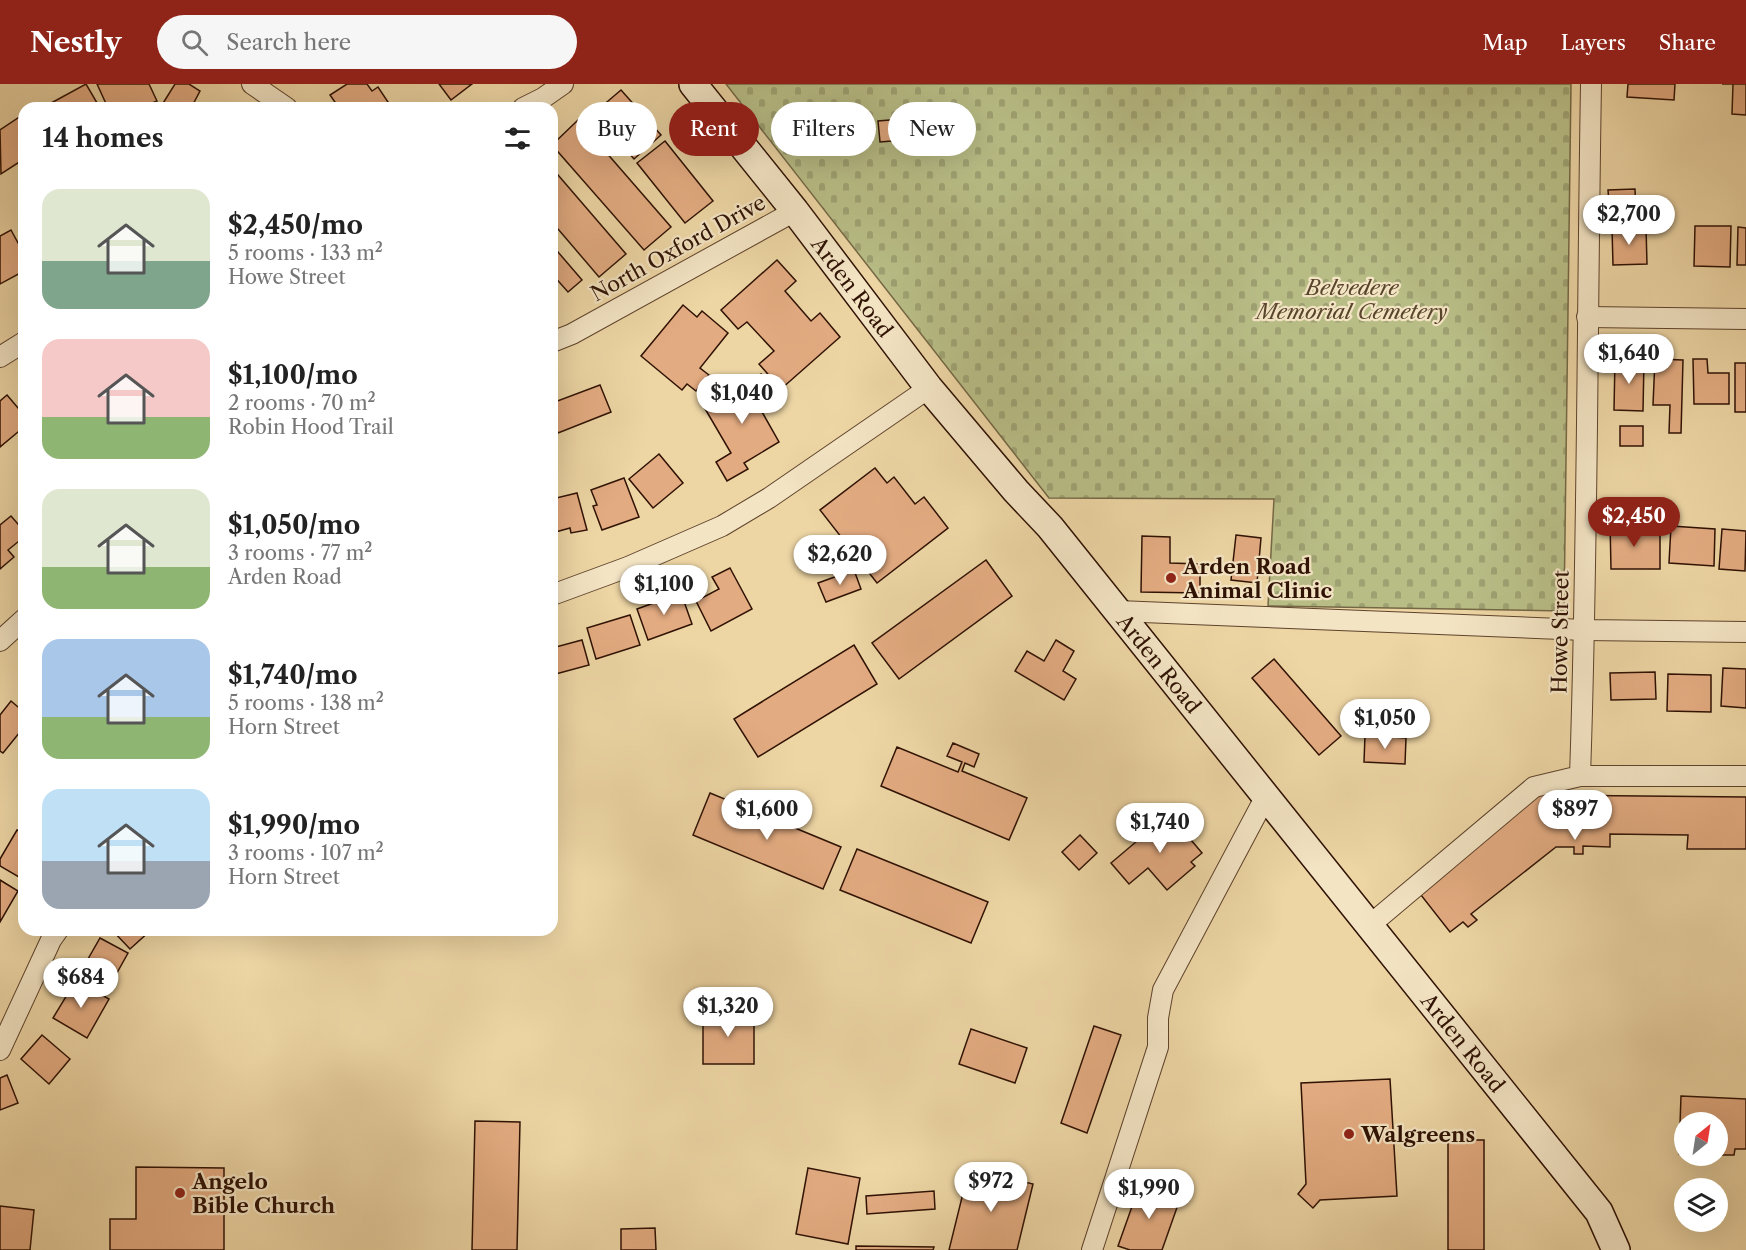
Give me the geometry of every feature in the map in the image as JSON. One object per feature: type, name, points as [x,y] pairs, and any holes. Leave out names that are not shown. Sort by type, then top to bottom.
[{"type":"main road","name":"Arden Road","points":[[693,84],[795,211],[929,388],[1016,491],[1050,527],[1599,1212],[1616,1250]]},
{"type":"street","points":[[252,84],[278,102]]},
{"type":"street","points":[[535,102],[563,84]]},
{"type":"street","name":"Howe Street","points":[[1580,776],[1585,630],[1587,317],[1592,84]]},
{"type":"street","name":"North Oxford Drive","points":[[558,340],[795,211]]},
{"type":"street","points":[[1587,317],[1746,319]]},
{"type":"street","points":[[0,357],[18,346]]},
{"type":"street","points":[[558,593],[628,567],[722,526],[769,498],[929,388]]},
{"type":"street","points":[[1118,611],[1585,630],[1746,632]]},
{"type":"street","points":[[0,641],[18,624]]},
{"type":"street","points":[[1370,925],[1534,787],[1580,776],[1746,776]]},
{"type":"street","points":[[1092,1250],[1158,1047],[1158,1018],[1163,990],[1266,796]]},
{"type":"street","points":[[0,1050],[54,936]]},
{"type":"green space","name":"Belvedere Memorial Cemetery","points":[[726,84],[1571,84],[1564,611],[1268,606],[1274,499],[1049,498],[782,156],[876,156],[876,102],[771,102],[771,142],[759,126],[759,102],[740,102]]},
{"type":"building","points":[[86,84],[96,102],[53,102]]},
{"type":"building","points":[[97,84],[149,84],[157,101],[155,102],[105,102]]},
{"type":"building","points":[[175,84],[189,84],[200,91],[194,102],[164,102]]},
{"type":"building","points":[[347,84],[367,84],[372,91],[378,87],[388,102],[335,102],[330,95]]},
{"type":"building","points":[[439,84],[472,84],[451,100]]},
{"type":"building","points":[[1628,84],[1675,84],[1674,100],[1627,97]]},
{"type":"building","points":[[1733,84],[1746,84],[1746,115],[1732,114]]},
{"type":"building","points":[[621,90],[632,102],[607,102]]},
{"type":"building","points":[[18,118],[18,163],[1,174],[0,130]]},
{"type":"building","points":[[888,120],[888,141],[880,142],[878,121]]},
{"type":"building","points":[[576,122],[576,156],[609,156],[671,227],[644,250],[558,152],[558,139]]},
{"type":"building","points":[[665,141],[669,146],[669,156],[677,156],[713,201],[685,223],[637,163],[646,156],[657,156],[657,147]]},
{"type":"building","points":[[558,175],[626,254],[599,277],[558,229]]},
{"type":"building","points":[[1635,189],[1636,217],[1610,218],[1608,190]]},
{"type":"building","points":[[1695,226],[1731,226],[1730,267],[1694,266]]},
{"type":"building","points":[[1646,227],[1647,264],[1613,265],[1612,228]]},
{"type":"building","points":[[1738,227],[1746,228],[1746,265],[1737,265]]},
{"type":"building","points":[[11,230],[18,243],[18,274],[0,284],[0,236]]},
{"type":"building","points":[[558,252],[582,280],[568,292],[558,281]]},
{"type":"building","points":[[777,260],[796,281],[785,291],[811,321],[820,313],[840,337],[781,389],[759,364],[774,351],[747,322],[738,329],[721,310]]},
{"type":"building","points":[[683,305],[697,317],[702,311],[728,333],[700,368],[709,375],[696,391],[687,384],[682,390],[641,356]]},
{"type":"building","points":[[1615,359],[1644,360],[1643,411],[1614,410]]},
{"type":"building","points":[[1655,359],[1683,360],[1681,433],[1669,433],[1670,405],[1653,405]]},
{"type":"building","points":[[1693,359],[1707,359],[1708,373],[1729,373],[1729,404],[1694,404]]},
{"type":"building","points":[[1735,363],[1746,363],[1746,412],[1735,412]]},
{"type":"building","points":[[761,374],[773,394],[757,403],[779,442],[744,463],[748,469],[727,481],[716,462],[731,453],[704,407]]},
{"type":"building","points":[[600,385],[611,412],[558,433],[558,401]]},
{"type":"building","points":[[7,395],[18,408],[18,432],[0,447],[0,401]]},
{"type":"building","points":[[1620,426],[1643,426],[1643,446],[1620,446]]},
{"type":"building","points":[[659,454],[683,483],[653,508],[629,479]]},
{"type":"building","points":[[875,468],[887,483],[894,477],[915,504],[924,497],[948,528],[877,583],[820,510]]},
{"type":"building","points":[[624,478],[639,517],[602,530],[593,506],[597,505],[591,490]]},
{"type":"building","points":[[577,493],[587,530],[571,533],[570,528],[558,531],[558,498]]},
{"type":"building","points":[[11,516],[18,524],[18,542],[8,550],[14,557],[0,569],[0,525]]},
{"type":"building","points":[[1610,522],[1630,522],[1630,533],[1660,533],[1660,569],[1611,569]]},
{"type":"building","points":[[1671,526],[1715,529],[1714,566],[1669,563]]},
{"type":"building","points":[[1722,529],[1746,531],[1745,571],[1719,569]]},
{"type":"building","points":[[1236,535],[1261,538],[1257,583],[1231,580]]},
{"type":"building","name":"Arden Road Animal Clinic","points":[[1142,536],[1170,537],[1170,563],[1200,564],[1200,593],[1141,592]]},
{"type":"building","points":[[986,560],[1012,596],[899,679],[872,643]]},
{"type":"building","points":[[730,568],[752,609],[711,631],[696,601],[719,589],[712,577]]},
{"type":"building","points":[[854,570],[861,589],[826,602],[818,583]]},
{"type":"building","points":[[681,593],[692,624],[648,640],[637,609]]},
{"type":"building","points":[[630,615],[640,645],[596,659],[587,628]]},
{"type":"building","points":[[582,640],[589,665],[558,673],[558,646]]},
{"type":"building","points":[[1056,640],[1074,651],[1063,671],[1076,679],[1064,700],[1015,671],[1027,651],[1044,661]]},
{"type":"building","points":[[854,645],[877,684],[758,757],[734,719]]},
{"type":"building","points":[[1274,659],[1341,736],[1319,755],[1252,678]]},
{"type":"building","points":[[1723,668],[1746,669],[1746,708],[1721,706]]},
{"type":"building","points":[[1655,672],[1656,699],[1611,700],[1610,673]]},
{"type":"building","points":[[1668,674],[1711,675],[1711,712],[1667,711]]},
{"type":"building","points":[[11,701],[18,707],[18,734],[3,753],[0,751],[0,715]]},
{"type":"building","points":[[1365,735],[1406,738],[1405,764],[1364,762]]},
{"type":"building","points":[[953,743],[979,754],[974,767],[965,763],[962,771],[1027,798],[1009,840],[881,786],[897,747],[958,772],[962,762],[947,756]]},
{"type":"building","points":[[710,793],[841,847],[823,889],[693,835]]},
{"type":"building","points":[[1538,795],[1746,797],[1746,849],[1687,849],[1688,835],[1610,834],[1610,847],[1583,846],[1583,854],[1574,854],[1574,847],[1556,847],[1471,914],[1477,920],[1468,927],[1463,922],[1450,932],[1417,890]]},
{"type":"building","points":[[1169,814],[1202,853],[1191,862],[1195,866],[1167,890],[1148,868],[1129,884],[1111,863]]},
{"type":"building","points":[[18,830],[18,876],[0,866],[0,859]]},
{"type":"building","points":[[1080,835],[1097,853],[1079,870],[1062,852]]},
{"type":"building","points":[[857,849],[988,902],[971,943],[840,890]]},
{"type":"building","points":[[0,880],[18,891],[0,922]]},
{"type":"building","points":[[118,936],[144,936],[130,949]]},
{"type":"building","points":[[100,938],[128,953],[108,989],[80,973]]},
{"type":"building","points":[[76,980],[109,999],[87,1038],[53,1018]]},
{"type":"building","points":[[703,1011],[754,1011],[754,1064],[703,1064]]},
{"type":"building","points":[[1094,1026],[1121,1035],[1087,1133],[1061,1123]]},
{"type":"building","points":[[971,1029],[1027,1048],[1015,1083],[959,1064]]},
{"type":"building","points":[[42,1035],[70,1059],[49,1084],[21,1059]]},
{"type":"building","points":[[7,1075],[18,1103],[0,1110],[0,1078]]},
{"type":"building","name":"Walgreens","points":[[1390,1079],[1397,1196],[1320,1200],[1313,1208],[1298,1194],[1306,1184],[1301,1083]]},
{"type":"building","points":[[1681,1096],[1746,1099],[1746,1149],[1735,1149],[1734,1155],[1728,1155],[1728,1112],[1680,1112]]},
{"type":"building","points":[[475,1121],[520,1122],[517,1250],[472,1250]]},
{"type":"building","points":[[1448,1140],[1484,1140],[1484,1250],[1448,1250]]},
{"type":"building","name":"Angelo Bible Church","points":[[136,1167],[224,1168],[224,1250],[110,1250],[110,1219],[136,1219]]},
{"type":"building","points":[[808,1168],[860,1178],[848,1244],[796,1234]]},
{"type":"building","points":[[969,1169],[1033,1184],[1017,1250],[949,1250]]},
{"type":"building","points":[[1140,1184],[1180,1199],[1162,1250],[1130,1250],[1118,1246]]},
{"type":"building","points":[[934,1191],[935,1209],[867,1214],[866,1196]]},
{"type":"building","points":[[0,1206],[34,1210],[30,1250],[0,1250]]},
{"type":"building","points":[[655,1228],[656,1250],[621,1250],[621,1229]]},
{"type":"building","points":[[856,1246],[934,1247],[933,1250],[856,1250]]},
{"type":"place","name":"Arden Road Animal Clinic","points":[[1171,578]]},
{"type":"place","name":"Walgreens","points":[[1349,1134]]},
{"type":"place","name":"Angelo Bible Church","points":[[180,1193]]}]
